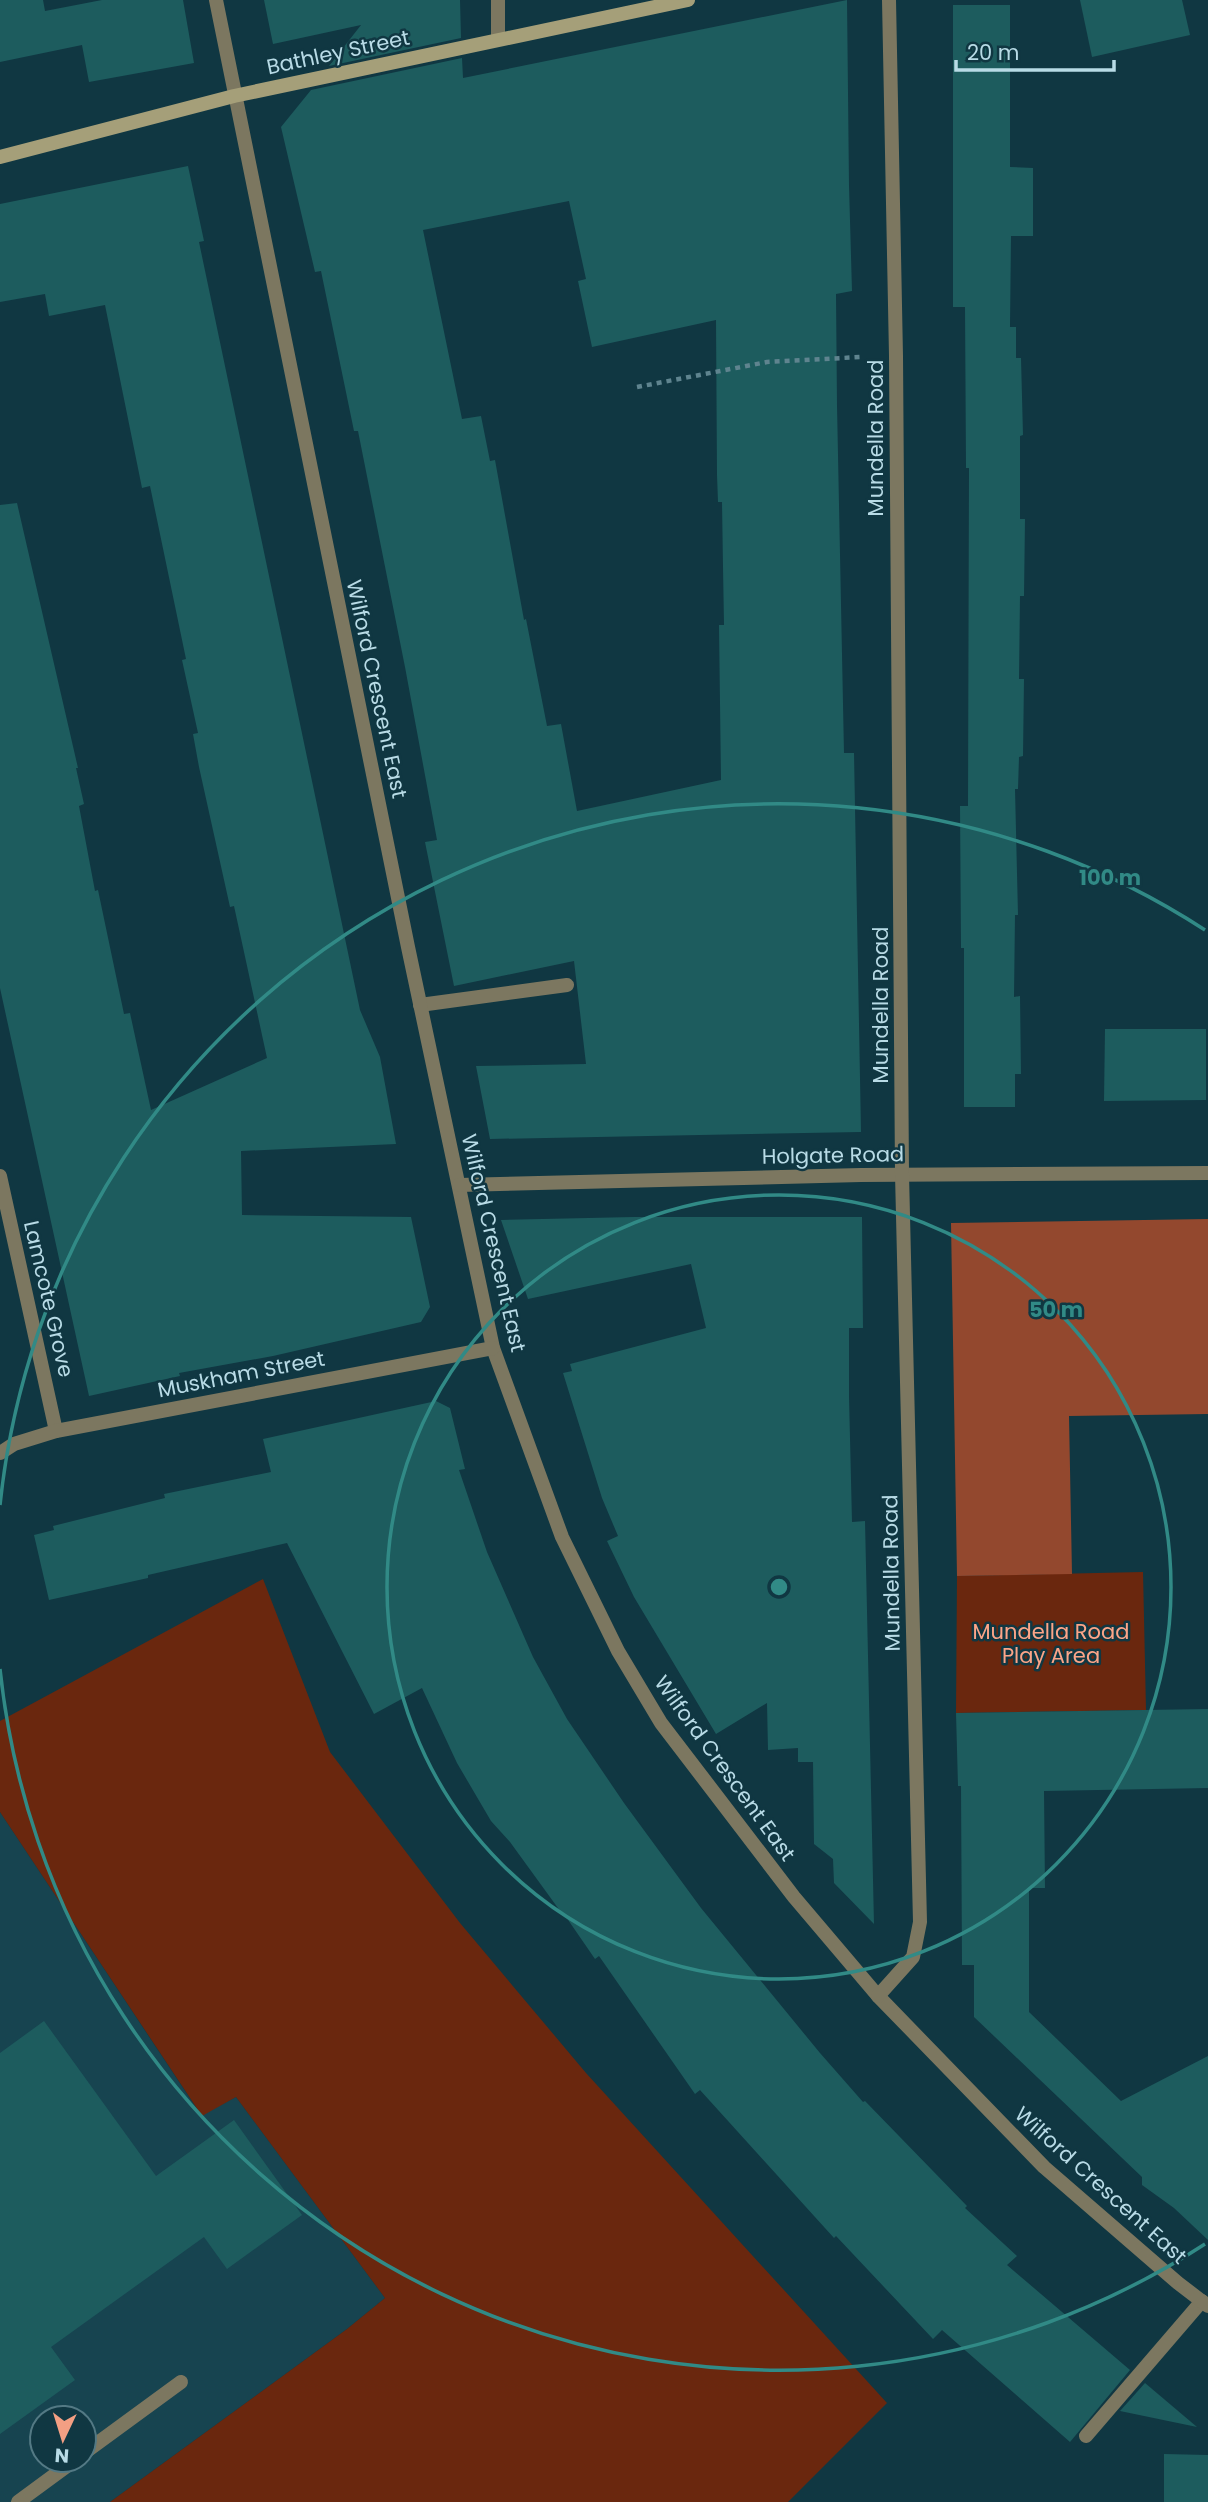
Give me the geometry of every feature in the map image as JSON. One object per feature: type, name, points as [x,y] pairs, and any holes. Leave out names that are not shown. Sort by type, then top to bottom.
[{"type":"street","name":"Wilford Crescent East","points":[[216,0],[420,1005],[494,1348],[562,1537],[618,1651],[661,1723],[794,1897],[877,1996],[1044,2166],[1205,2303]]},
{"type":"street","points":[[498,0],[499,39]]},
{"type":"street","name":"Bathley Street","points":[[0,157],[234,96],[688,0]]},
{"type":"street","name":"Mundella Road","points":[[877,1996],[913,1957],[920,1922],[902,1174],[896,356],[889,0]]},
{"type":"street","points":[[420,1005],[567,985]]},
{"type":"street","name":"Holgate Road","points":[[459,1185],[902,1174],[1208,1173]]},
{"type":"street","name":"Lamcote Grove","points":[[0,1177],[56,1431]]},
{"type":"street","name":"Muskham Street","points":[[0,1454],[14,1444],[56,1431],[494,1348]]},
{"type":"street","points":[[1086,2436],[1205,2303]]},
{"type":"street","points":[[98,2443],[181,2382]]},
{"type":"street","points":[[18,2502],[56,2474]]},
{"type":"path","points":[[637,387],[767,362],[896,356]]},
{"type":"shaded area","points":[[1208,1219],[1208,1414],[1069,1416],[1072,1574],[957,1576],[951,1223]]},
{"type":"shaded area","points":[[0,1812],[201,2115],[236,2097],[385,2298],[347,2329],[110,2502],[0,2502]]},
{"type":"green space","name":"Mundella Road Play Area","points":[[1143,1572],[1146,1710],[956,1713],[957,1576]]},
{"type":"green space","points":[[263,1579],[330,1752],[460,1923],[586,2073],[887,2403],[788,2502],[110,2502],[347,2329],[385,2298],[236,2097],[202,2116],[0,1812],[0,1721]]},
{"type":"building","points":[[0,0],[43,0],[45,11],[102,0],[183,0],[194,63],[89,82],[82,45],[0,62]]},
{"type":"building","points":[[264,0],[460,0],[461,38],[329,66],[361,25],[273,44]]},
{"type":"building","points":[[847,0],[852,291],[836,294],[837,405],[844,753],[854,753],[861,1132],[490,1139],[476,1066],[586,1064],[574,961],[454,986],[425,842],[437,840],[358,431],[354,431],[321,271],[315,272],[281,127],[311,90],[462,58],[463,78]],"holes":[[[569,201],[586,279],[578,281],[592,347],[716,320],[717,475],[718,502],[722,502],[724,625],[719,625],[721,780],[577,811],[561,724],[547,726],[526,619],[524,620],[495,460],[490,461],[481,416],[462,419],[423,230]]]},
{"type":"building","points":[[1080,0],[1182,0],[1190,35],[1092,57]]},
{"type":"building","points":[[953,5],[1010,5],[1010,167],[1033,168],[1033,236],[1011,236],[1010,327],[1016,327],[1016,358],[1021,358],[1023,435],[1020,436],[1020,519],[1025,519],[1024,596],[1020,596],[1019,679],[1024,679],[1023,756],[1019,757],[1018,789],[1015,789],[1018,915],[1015,915],[1014,997],[1020,996],[1021,1074],[1015,1074],[1015,1107],[964,1107],[964,948],[961,948],[960,806],[968,806],[969,468],[966,468],[965,307],[953,307]]},
{"type":"building","points":[[188,166],[204,241],[199,242],[360,1010],[380,1057],[396,1144],[241,1151],[242,1215],[411,1217],[430,1307],[421,1322],[273,1356],[179,1373],[180,1376],[89,1396],[0,988],[0,505],[17,503],[78,768],[84,804],[79,806],[95,891],[98,890],[124,1014],[130,1013],[151,1110],[267,1058],[234,906],[230,907],[199,767],[193,734],[198,733],[182,660],[186,659],[150,486],[142,488],[105,305],[49,316],[45,294],[0,302],[0,204]]},
{"type":"building","points":[[1105,1029],[1206,1029],[1206,1100],[1104,1101]]},
{"type":"building","points":[[862,1217],[863,1328],[849,1328],[849,1396],[852,1522],[865,1521],[874,1924],[834,1883],[833,1859],[814,1844],[813,1762],[798,1762],[798,1748],[768,1750],[767,1703],[716,1734],[634,1597],[607,1541],[618,1536],[602,1498],[563,1373],[572,1371],[570,1364],[706,1328],[691,1264],[528,1299],[501,1220]]},
{"type":"building","points":[[436,1401],[450,1408],[465,1469],[459,1470],[487,1552],[533,1657],[567,1719],[624,1803],[701,1908],[820,2053],[863,2102],[865,2101],[967,2206],[965,2208],[1017,2256],[1007,2265],[1130,2370],[1070,2442],[942,2330],[933,2339],[836,2236],[834,2238],[700,2090],[695,2094],[599,1956],[595,1959],[510,1842],[491,1821],[457,1763],[422,1688],[374,1714],[287,1543],[49,1600],[34,1535],[54,1530],[53,1526],[165,1498],[164,1494],[271,1472],[263,1439]]},
{"type":"building","points":[[1208,1709],[1208,1788],[1044,1791],[1045,1888],[1029,1888],[1029,2012],[1121,2101],[1208,2056],[1208,2240],[1174,2208],[1142,2185],[1142,2177],[974,2017],[974,1965],[962,1965],[961,1786],[958,1786],[956,1713]]},
{"type":"building","points":[[44,2021],[156,2176],[234,2120],[302,2215],[227,2269],[204,2237],[51,2347],[75,2380],[42,2404],[28,2404],[28,2414],[0,2434],[0,2053]]},
{"type":"building","points":[[1145,2383],[1197,2427],[1120,2411]]},
{"type":"building","points":[[1164,2454],[1208,2455],[1208,2502],[1164,2502]]}]
